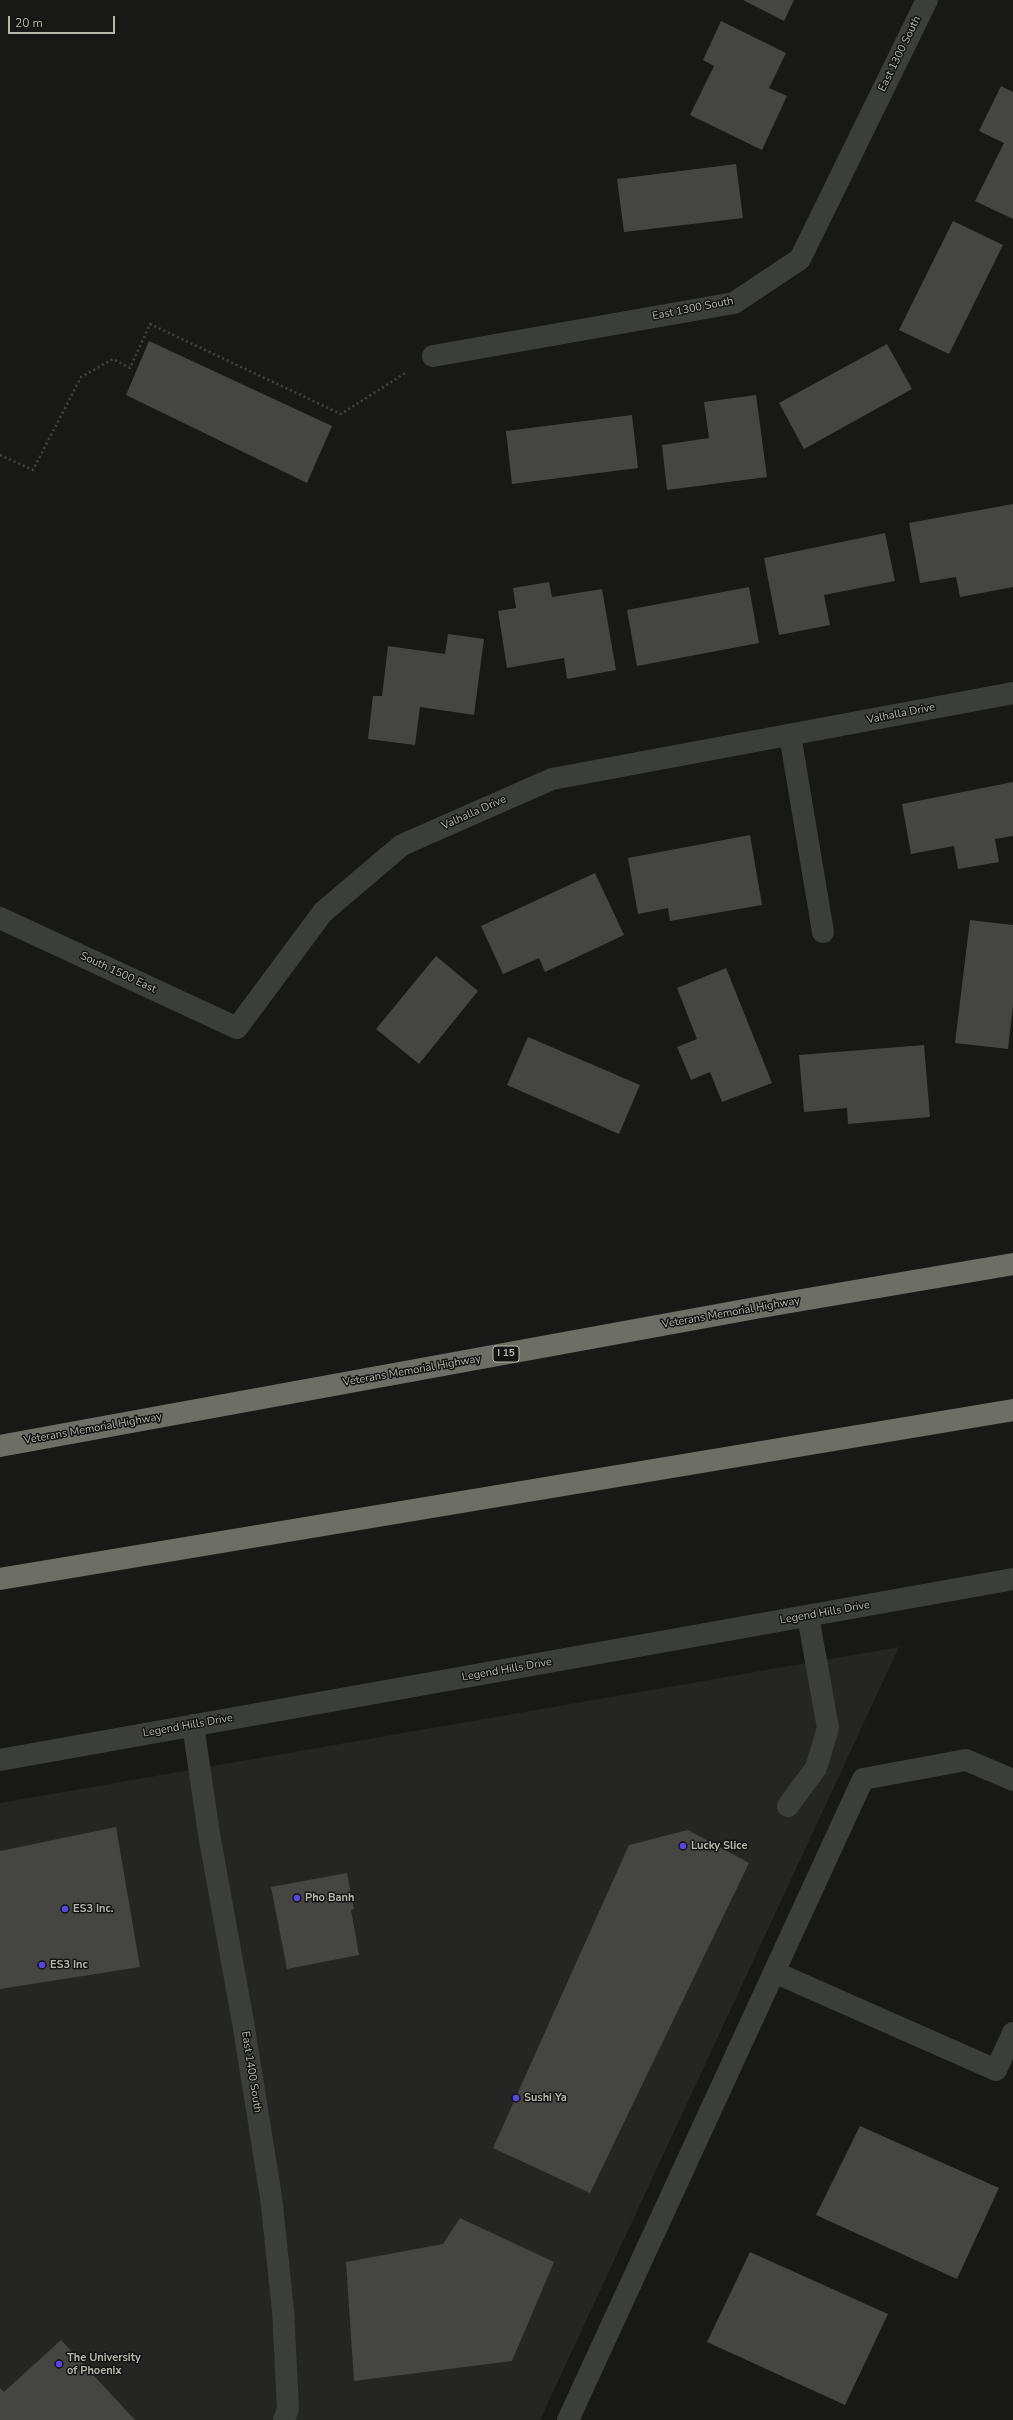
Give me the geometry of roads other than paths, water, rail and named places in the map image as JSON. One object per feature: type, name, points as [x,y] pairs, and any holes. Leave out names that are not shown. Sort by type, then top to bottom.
[{"type":"highway","name":"Veterans Memorial Highway","points":[[0,1446],[761,1307],[1013,1264]]},
{"type":"highway","points":[[0,1579],[1013,1410]]},
{"type":"street","name":"East 1300 South","points":[[433,356],[734,302],[800,259],[927,0]]},
{"type":"street","name":"Valhalla Drive","points":[[237,1028],[323,912],[402,845],[552,779],[1013,693]]},
{"type":"street","points":[[790,735],[823,932]]},
{"type":"street","name":"South 1500 East","points":[[0,918],[237,1028]]},
{"type":"street","name":"Legend Hills Drive","points":[[0,1760],[1013,1579]]},
{"type":"street","points":[[788,1806],[816,1768],[828,1728],[808,1616]]},
{"type":"street","name":"East 1400 South","points":[[193,1725],[209,1834],[243,2022],[271,2197],[283,2310],[288,2408],[284,2420]]},
{"type":"street","points":[[568,2420],[863,1779],[966,1760],[1013,1780]]},
{"type":"street","points":[[774,1972],[996,2070],[1013,2033]]},
{"type":"place","name":"Lucky Slice","points":[[683,1846]]},
{"type":"place","name":"Pho Banh","points":[[297,1898]]},
{"type":"place","name":"ES3 Inc.","points":[[65,1909]]},
{"type":"place","name":"ES3 Inc","points":[[42,1965]]},
{"type":"place","name":"Sushi Ya","points":[[516,2098]]},
{"type":"place","name":"The University of Phoenix","points":[[59,2364]]}]
